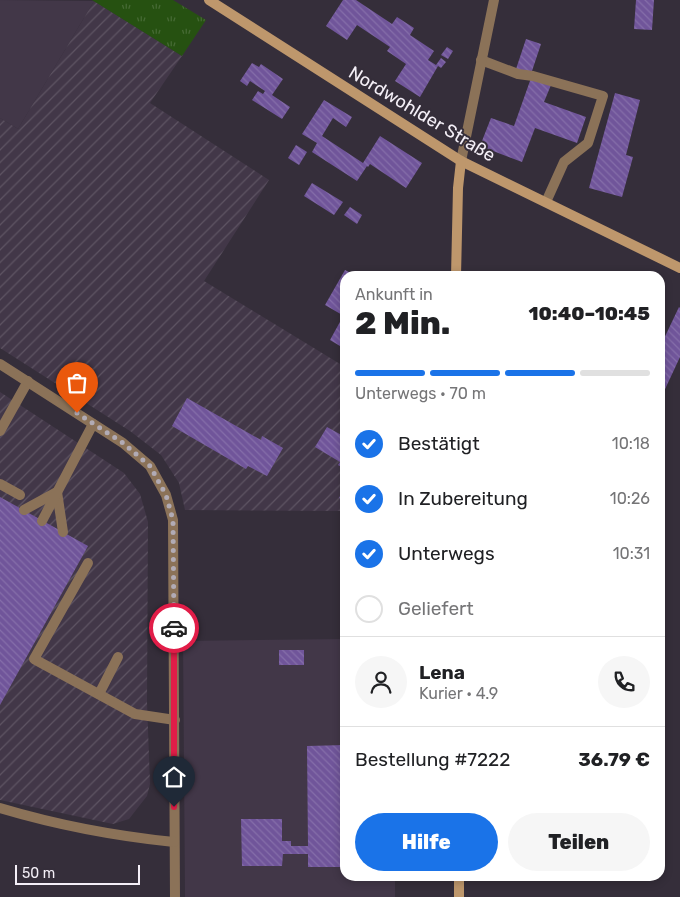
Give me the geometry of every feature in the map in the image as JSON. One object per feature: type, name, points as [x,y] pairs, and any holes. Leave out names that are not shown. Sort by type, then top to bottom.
[{"type":"main road","name":"Nordwohlder Straße","points":[[209,0],[461,161],[680,268]]},
{"type":"main road","points":[[456,271],[458,188],[461,161]]},
{"type":"main road","points":[[459,881],[459,897]]},
{"type":"street","points":[[461,161],[494,0]]},
{"type":"street","points":[[481,60],[518,74],[533,76],[603,96],[588,144],[564,162],[546,202]]},
{"type":"street","points":[[0,364],[123,443],[150,466],[166,495],[173,520],[175,897]]},
{"type":"street","points":[[0,431],[28,381]]},
{"type":"street","points":[[42,521],[94,424]]},
{"type":"street","points":[[0,484],[20,495]]},
{"type":"street","points":[[24,510],[57,492]]},
{"type":"street","points":[[57,492],[63,532]]},
{"type":"street","points":[[88,562],[34,659],[135,714],[175,720]]},
{"type":"street","points":[[99,694],[118,657]]},
{"type":"street","points":[[0,808],[92,830],[133,838],[174,842]]},
{"type":"shaded area","points":[[0,0],[94,1],[18,129],[0,118]]},
{"type":"shaded area","points":[[94,1],[182,56],[150,103],[269,180],[204,281],[340,364],[340,511],[185,510],[179,483],[161,455],[130,431],[0,348],[0,118],[18,129]]},
{"type":"shaded area","points":[[0,392],[124,473],[140,494],[148,522],[147,702],[150,784],[147,796],[129,819],[113,824],[0,800]]},
{"type":"shaded area","points":[[340,639],[340,881],[395,881],[395,897],[185,897],[183,641]]},
{"type":"green space","points":[[92,0],[173,0],[206,20],[182,56]]},
{"type":"building","points":[[343,0],[356,0],[392,24],[397,17],[414,28],[410,35],[434,51],[428,60],[436,65],[441,58],[446,62],[441,68],[438,66],[420,97],[395,81],[406,64],[387,51],[390,47],[357,25],[347,40],[326,26]]},
{"type":"building","points":[[636,0],[654,0],[652,30],[634,29]]},
{"type":"building","points":[[526,39],[541,44],[531,74],[516,69]]},
{"type":"building","points":[[447,47],[453,51],[448,59],[441,55]]},
{"type":"building","points":[[252,63],[259,67],[261,64],[283,79],[272,95],[290,107],[282,119],[252,100],[258,91],[263,94],[265,91],[250,81],[247,86],[240,81]]},
{"type":"building","points":[[531,78],[551,85],[544,102],[586,117],[577,143],[535,128],[522,162],[480,146],[491,118],[514,126]]},
{"type":"building","points":[[615,93],[640,100],[626,155],[633,157],[622,197],[589,188]]},
{"type":"building","points":[[324,100],[352,117],[346,127],[333,118],[322,136],[363,163],[380,136],[422,163],[406,188],[370,164],[357,181],[312,152],[317,143],[302,134]]},
{"type":"building","points":[[296,145],[307,152],[299,165],[288,158]]},
{"type":"building","points":[[312,183],[343,202],[334,215],[304,196]]},
{"type":"building","points":[[350,207],[362,215],[357,224],[344,215]]},
{"type":"building","points":[[340,279],[340,314],[325,305]]},
{"type":"building","points":[[679,307],[680,357],[665,389],[665,336]]},
{"type":"building","points":[[340,322],[340,346],[330,340]]},
{"type":"building","points":[[187,398],[261,440],[262,436],[283,448],[267,476],[248,466],[246,469],[172,426]]},
{"type":"building","points":[[327,427],[340,434],[340,462],[315,447]]},
{"type":"building","points":[[0,497],[88,546],[0,705]]},
{"type":"building","points":[[279,650],[304,650],[304,665],[279,665]]},
{"type":"building","points":[[340,745],[340,867],[308,867],[308,854],[283,854],[282,866],[242,866],[241,819],[282,819],[282,841],[291,841],[291,846],[308,846],[307,746]]},
{"type":"way so far","points":[[77,413],[123,443],[150,466],[166,495],[173,520],[174,628]]},
{"type":"route","points":[[174,628],[174,807]]}]
